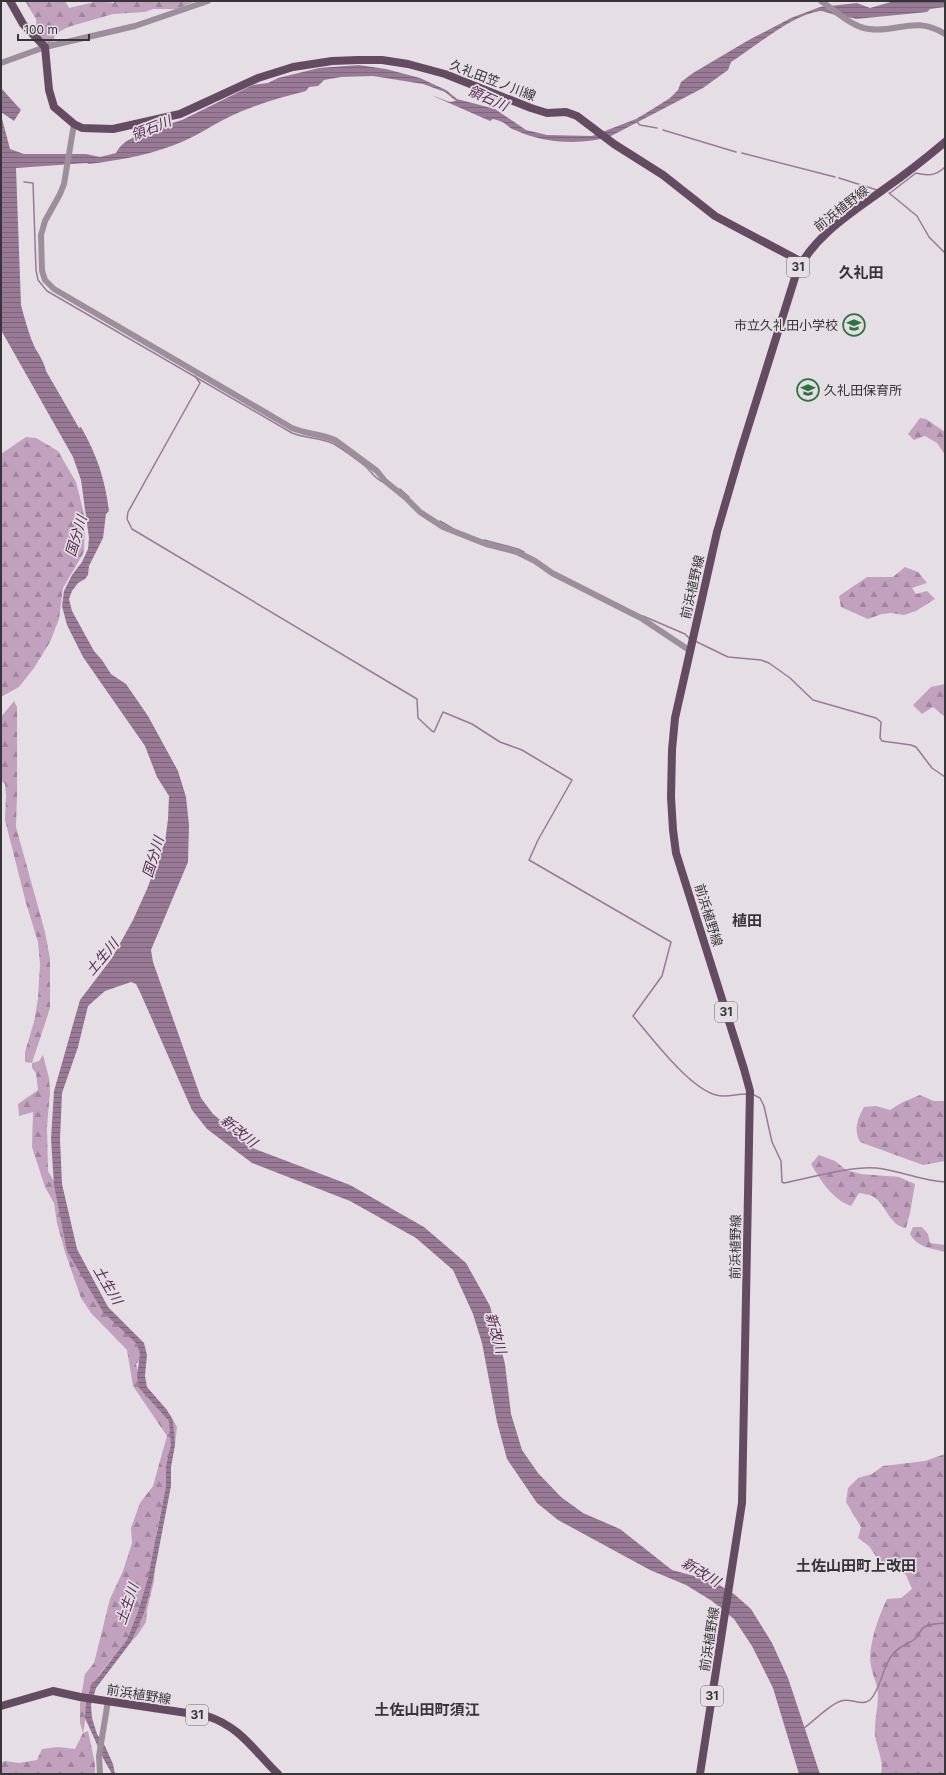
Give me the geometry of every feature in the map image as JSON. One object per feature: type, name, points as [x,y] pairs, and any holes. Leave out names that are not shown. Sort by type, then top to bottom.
[{"type":"main road","points":[[10,1],[23,24],[45,47]]},
{"type":"main road","name":"久礼田笠ノ川線","points":[[45,47],[52,101],[54,106],[74,124],[82,128],[112,129],[180,114],[258,78],[279,71],[332,61],[382,60],[430,69],[530,108],[547,113],[566,112],[581,119],[612,142],[663,175],[715,216],[802,262]]},
{"type":"main road","name":"前浜植野線","points":[[700,1774],[742,1503],[750,1091],[676,853],[671,797],[673,732],[689,650],[717,532],[791,286],[802,262],[814,244],[827,231],[913,169],[945,142]]},
{"type":"main road","name":"前浜植野線","points":[[1,1706],[53,1691],[207,1716],[218,1720],[245,1738],[278,1774]]},
{"type":"street","points":[[1,63],[45,47],[135,26],[208,1]]},
{"type":"street","points":[[822,1],[853,23],[869,29],[914,24],[936,29],[945,34]]},
{"type":"street","points":[[74,124],[60,194],[45,222],[41,235],[42,271],[46,280],[54,289],[292,428],[306,434],[328,436],[335,440],[377,471],[385,481],[420,512],[444,527],[486,544],[512,550],[527,557],[552,573],[641,618],[689,650]]},
{"type":"street","points":[[100,1774],[99,1756],[108,1701]]},
{"type":"green space","points":[[25,1],[65,1],[69,8],[99,1],[114,3],[114,1],[196,1],[177,9],[153,9],[145,12],[113,14],[68,27],[55,34],[53,44],[43,44],[37,34],[36,19]]},
{"type":"green space","points":[[920,418],[926,419],[945,432],[945,455],[937,443],[925,436],[914,440],[908,434]]},
{"type":"green space","points":[[26,437],[36,438],[58,451],[76,482],[85,518],[84,552],[63,588],[59,619],[50,642],[34,668],[19,687],[1,697],[1,454]]},
{"type":"green space","points":[[905,567],[918,572],[927,583],[912,588],[916,594],[927,591],[935,599],[916,611],[904,615],[891,613],[882,614],[868,619],[841,607],[839,596],[867,577],[893,577]]},
{"type":"green space","points":[[945,684],[944,716],[933,707],[922,714],[913,705],[931,687]]},
{"type":"green space","points":[[14,701],[17,707],[16,827],[45,932],[50,959],[50,1008],[32,1063],[25,1062],[25,1052],[34,1022],[38,999],[40,964],[38,942],[26,903],[5,820],[5,784],[1,780],[1,717]]},
{"type":"green space","points":[[43,1055],[49,1078],[50,1092],[47,1127],[48,1171],[59,1190],[70,1248],[88,1286],[137,1341],[143,1357],[136,1364],[141,1384],[171,1416],[177,1427],[175,1444],[157,1530],[154,1581],[147,1610],[146,1622],[137,1636],[111,1660],[98,1676],[90,1695],[83,1733],[80,1723],[80,1704],[85,1674],[94,1663],[110,1599],[123,1571],[132,1543],[131,1528],[140,1503],[153,1486],[167,1436],[133,1386],[127,1350],[91,1313],[81,1298],[65,1252],[57,1223],[54,1203],[45,1187],[32,1147],[33,1112],[19,1116],[18,1104],[38,1090],[36,1073],[32,1068],[32,1063],[39,1061]]},
{"type":"green space","points":[[920,1095],[934,1101],[945,1101],[945,1161],[923,1165],[860,1142],[857,1133],[857,1124],[864,1107],[876,1106],[890,1110],[903,1102]]},
{"type":"green space","points":[[819,1155],[835,1161],[846,1170],[861,1174],[899,1177],[915,1184],[906,1228],[895,1223],[877,1199],[872,1196],[859,1193],[851,1206],[838,1199],[823,1183],[811,1164]]},
{"type":"green space","points":[[913,1227],[922,1227],[928,1234],[930,1243],[945,1245],[945,1252],[925,1247],[913,1239],[910,1234]]},
{"type":"green space","points":[[945,1454],[945,1774],[881,1774],[881,1760],[875,1735],[878,1696],[870,1659],[872,1642],[877,1623],[887,1599],[901,1598],[912,1589],[906,1575],[894,1567],[880,1562],[869,1546],[858,1538],[861,1527],[846,1502],[848,1488],[858,1478],[872,1474],[883,1466],[925,1461]]},
{"type":"green space","points":[[88,1731],[95,1764],[95,1774],[1,1774],[1,1763],[5,1761],[19,1763],[37,1760],[42,1749],[58,1747],[75,1749],[83,1733]]},
{"type":"water","name":"新改川","points":[[894,1],[945,1],[945,7],[930,9],[927,12],[856,19],[820,11],[798,18],[774,32],[731,62],[728,70],[703,88],[611,136],[599,139],[562,142],[538,138],[514,130],[499,121],[493,119],[490,121],[431,95],[450,102],[456,101],[445,92],[423,84],[373,76],[341,77],[324,80],[318,86],[309,87],[306,91],[245,110],[184,141],[161,150],[89,164],[16,168],[21,305],[31,338],[46,371],[79,428],[81,427],[92,447],[103,478],[109,511],[106,514],[103,538],[89,566],[88,575],[85,579],[78,583],[72,591],[69,599],[72,611],[94,651],[111,674],[126,684],[148,716],[178,771],[186,797],[189,825],[188,862],[151,950],[153,962],[201,1098],[213,1114],[255,1149],[350,1185],[424,1227],[466,1263],[490,1306],[505,1364],[511,1414],[522,1450],[538,1473],[561,1497],[583,1513],[620,1529],[672,1570],[713,1581],[734,1594],[751,1609],[772,1643],[788,1678],[820,1774],[799,1774],[773,1688],[752,1646],[734,1619],[712,1601],[686,1585],[650,1570],[558,1520],[537,1503],[507,1459],[497,1422],[482,1343],[473,1314],[453,1270],[416,1238],[350,1201],[252,1163],[207,1129],[192,1110],[140,992],[136,984],[131,982],[105,991],[88,1006],[78,1047],[62,1093],[60,1139],[62,1184],[77,1249],[108,1307],[144,1343],[147,1355],[145,1376],[147,1387],[167,1410],[173,1421],[175,1445],[171,1467],[171,1486],[153,1579],[144,1613],[131,1642],[96,1688],[91,1705],[92,1718],[97,1734],[105,1746],[113,1764],[115,1774],[112,1774],[85,1718],[86,1703],[91,1686],[127,1640],[138,1612],[148,1578],[166,1486],[166,1466],[171,1445],[169,1421],[139,1388],[137,1376],[140,1354],[137,1344],[103,1312],[67,1251],[54,1185],[51,1139],[54,1091],[80,1000],[112,958],[133,920],[147,889],[165,842],[169,796],[157,777],[145,746],[83,657],[67,625],[62,606],[64,591],[72,575],[82,562],[88,549],[89,538],[81,480],[73,457],[1,330],[1,115],[10,149],[24,154],[86,154],[100,157],[116,153],[125,142],[146,133],[146,131],[182,120],[253,85],[268,83],[278,78],[319,68],[359,65],[386,69],[420,78],[446,90],[457,99],[495,109],[526,130],[547,135],[592,136],[636,119],[670,98],[678,90],[681,82],[693,73],[747,41],[791,18],[820,7],[857,3],[870,8]]},
{"type":"water","points":[[1,88],[21,110],[14,121],[1,112]]},
{"type":"waterway","points":[[637,122],[640,125],[657,128]]},
{"type":"waterway","points":[[663,130],[736,152]]},
{"type":"waterway","points":[[742,153],[835,177]]},
{"type":"waterway","points":[[890,193],[916,173],[924,175],[935,174],[945,167]]},
{"type":"waterway","points":[[839,178],[877,190]]},
{"type":"waterway","points":[[24,182],[33,183],[36,270],[38,280],[47,291],[292,433],[324,440],[334,444],[346,451],[383,482]]},
{"type":"waterway","points":[[889,193],[917,216],[929,237],[945,253]]},
{"type":"waterway","points":[[195,376],[200,383],[128,512],[127,519],[132,529],[417,699],[418,718],[432,731],[434,732],[443,712],[472,724],[500,742],[522,750],[572,780],[538,840],[529,860],[671,942],[662,976],[633,1016],[660,1049],[694,1083],[705,1090],[720,1096],[747,1094]]},
{"type":"waterway","points":[[400,489],[409,497]]},
{"type":"waterway","points":[[440,521],[452,528]]},
{"type":"waterway","points":[[484,540],[524,552]]},
{"type":"waterway","points":[[643,616],[685,634],[690,639]]},
{"type":"waterway","points":[[695,641],[728,657],[761,660],[769,663],[790,678],[813,700],[876,718],[881,722],[880,738],[882,741],[916,747],[932,768],[945,777]]},
{"type":"waterway","points":[[752,1094],[760,1098],[764,1106],[772,1142],[781,1161],[782,1182],[784,1183],[842,1171],[866,1168],[885,1169],[927,1180],[945,1182]]},
{"type":"waterway","points":[[804,1728],[827,1709],[844,1700],[863,1703],[870,1700],[874,1696],[886,1665],[895,1651],[915,1639],[924,1627],[945,1623]]},
{"type":"place","name":"市立久礼田小学校","points":[[854,325]]},
{"type":"place","name":"久礼田保育所","points":[[808,390]]},
{"type":"district","name":"久礼田","points":[[861,273]]},
{"type":"district","name":"植田","points":[[747,921]]},
{"type":"district","name":"土佐山田町上改田","points":[[856,1566]]},
{"type":"district","name":"土佐山田町須江","points":[[427,1710]]},
{"type":"water label","name":"領石川","points":[[488,98]]},
{"type":"water label","name":"領石川","points":[[151,128]]},
{"type":"water label","name":"国分川","points":[[76,536]]},
{"type":"water label","name":"国分川","points":[[153,857]]},
{"type":"water label","name":"土生川","points":[[102,957]]},
{"type":"water label","name":"土生川","points":[[108,1285]]},
{"type":"water label","name":"土生川","points":[[127,1604]]}]
